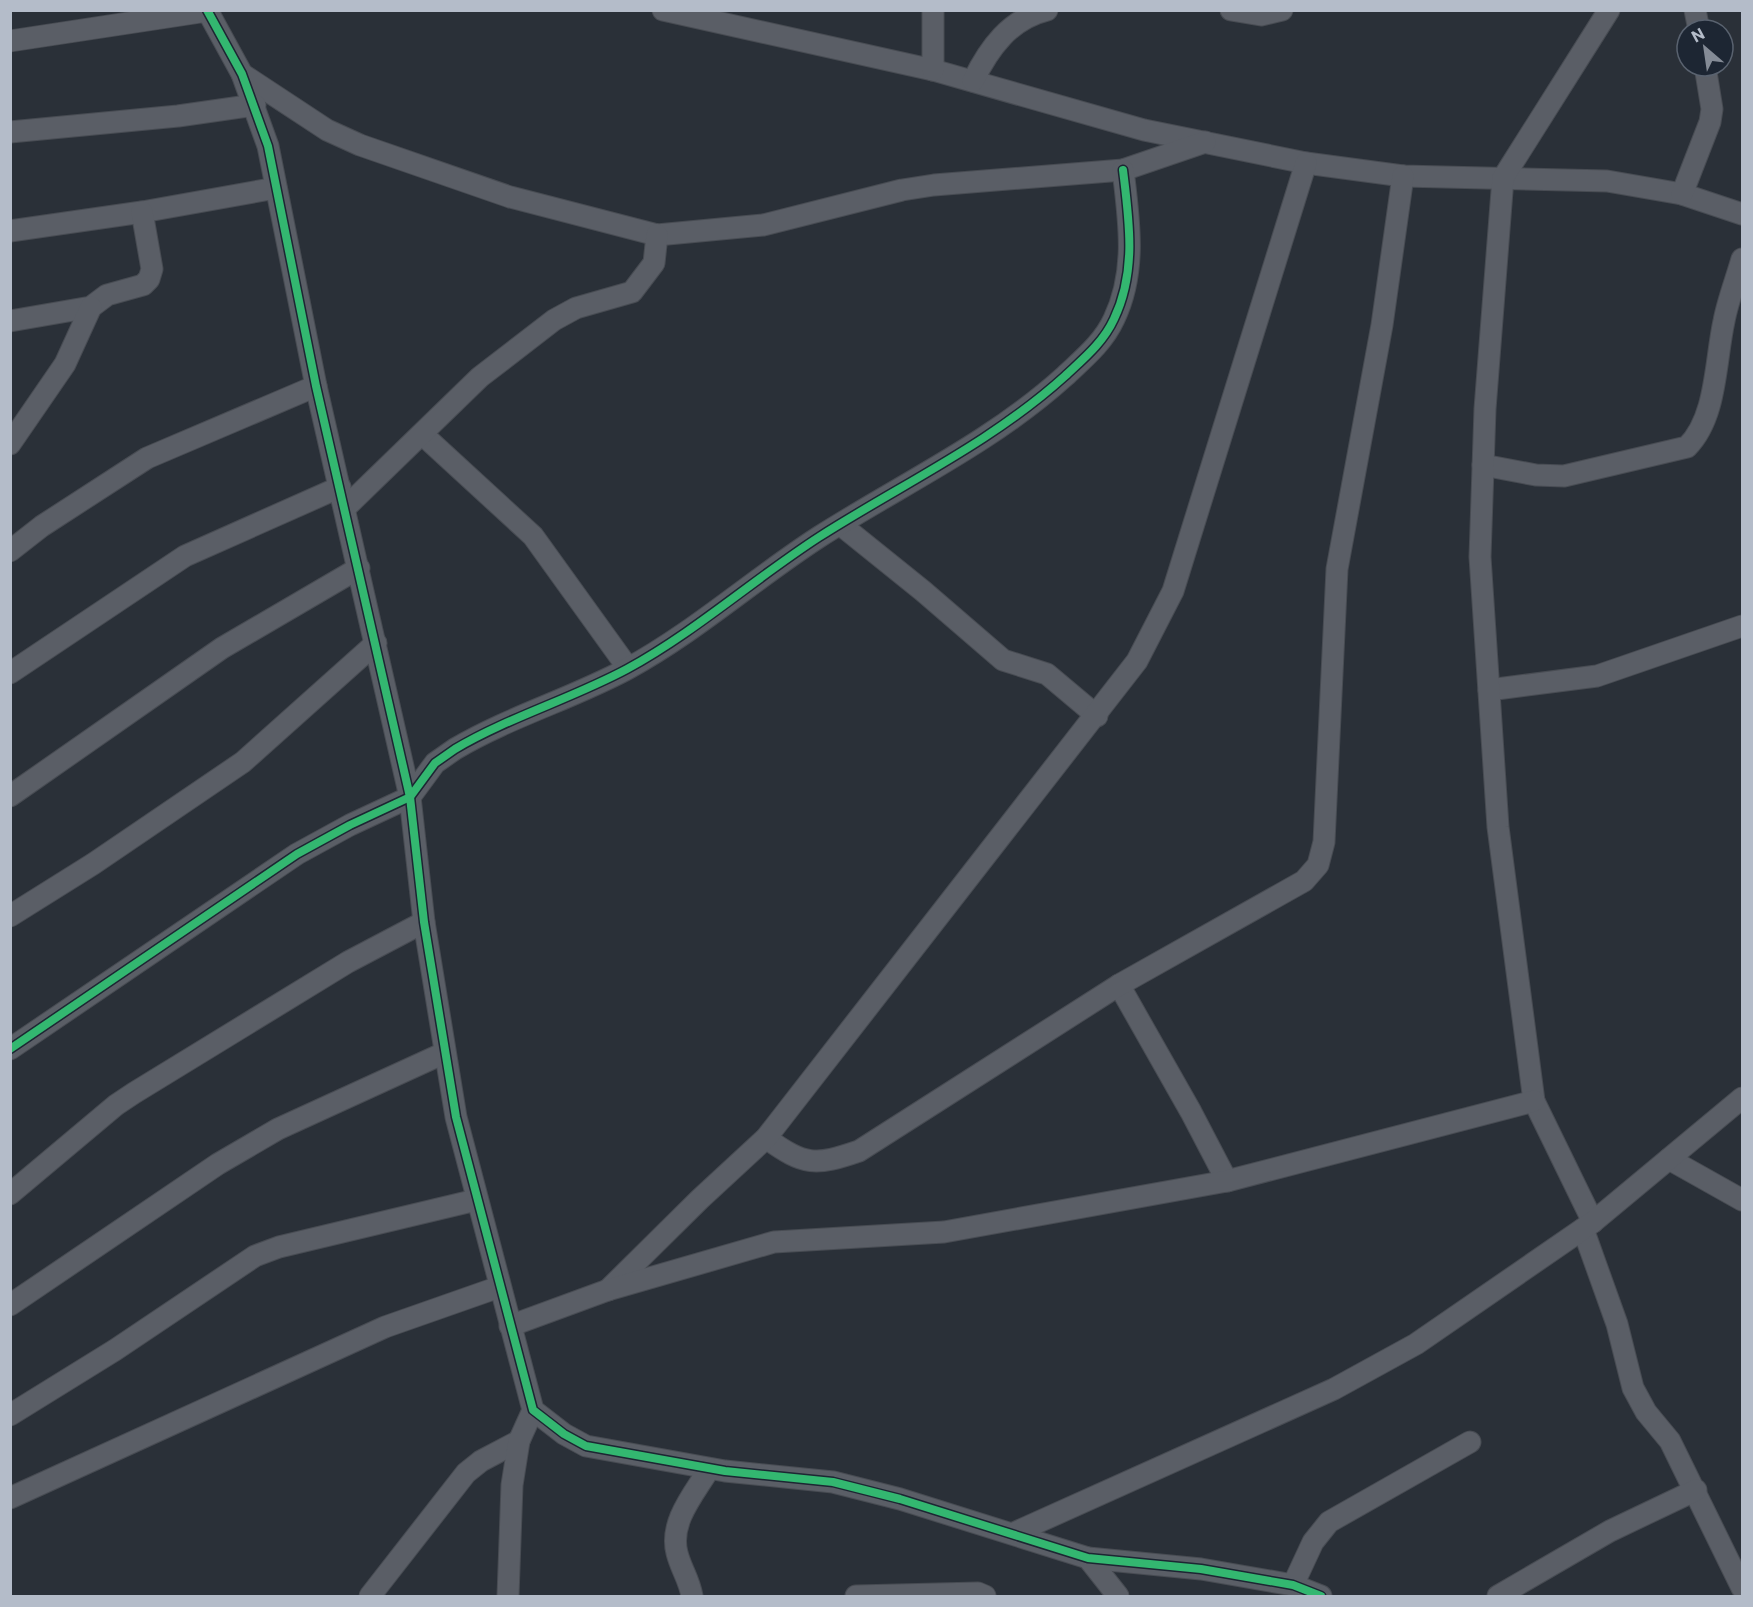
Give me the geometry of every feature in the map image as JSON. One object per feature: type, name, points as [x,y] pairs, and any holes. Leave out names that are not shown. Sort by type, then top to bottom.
[{"type":"street","points":[[663,10],[933,70],[1144,130],[1208,141],[1306,163],[1402,176],[1607,181],[1682,194],[1743,214]]},
{"type":"street","points":[[933,10],[933,70]]},
{"type":"street","points":[[973,81],[985,56],[1011,27],[1047,10]]},
{"type":"street","points":[[1231,10],[1261,15],[1282,10]]},
{"type":"street","points":[[1609,10],[1503,178],[1483,465],[1480,557],[1498,827],[1534,1101],[1588,1225],[1633,1388],[1646,1412],[1670,1441],[1743,1588]]},
{"type":"street","points":[[10,41],[207,11],[242,74],[255,105],[268,146],[316,386],[410,797],[424,922],[444,1053],[476,1200],[533,1410],[564,1434],[586,1446],[709,1469],[833,1482],[900,1499],[1088,1558],[1201,1569],[1293,1585],[1321,1596]]},
{"type":"street","points":[[242,74],[327,130],[360,145],[510,197],[657,236],[764,225],[902,190],[934,185],[1123,170],[1208,141]]},
{"type":"street","points":[[1682,194],[1710,122],[1712,109],[1707,78]]},
{"type":"street","points":[[10,132],[178,116],[255,105]]},
{"type":"street","points":[[608,1290],[766,1138],[1097,716],[1137,661],[1173,591],[1306,163]]},
{"type":"street","points":[[10,1049],[297,854],[350,825],[410,797],[435,763],[472,739],[628,668],[841,525],[950,460],[1018,415],[1095,349],[1114,319],[1130,261],[1130,236],[1123,170]]},
{"type":"street","points":[[766,1138],[790,1155],[825,1163],[859,1151],[1119,985],[1239,916],[1277,898],[1304,881],[1318,865],[1324,842],[1340,539],[1382,325],[1402,176]]},
{"type":"street","points":[[10,231],[142,212],[276,188]]},
{"type":"street","points":[[10,321],[91,307],[108,295],[143,285],[149,279],[152,270],[142,212]]},
{"type":"street","points":[[345,508],[480,377],[554,320],[576,308],[632,292],[654,263],[657,236]]},
{"type":"street","points":[[1483,465],[1536,475],[1564,476],[1687,447],[1698,436],[1706,418],[1724,319],[1743,259]]},
{"type":"street","points":[[10,444],[65,364],[91,307]]},
{"type":"street","points":[[10,551],[42,526],[147,458],[316,386]]},
{"type":"street","points":[[422,434],[533,536],[628,668]]},
{"type":"street","points":[[10,673],[185,556],[340,487]]},
{"type":"street","points":[[841,525],[1003,660],[1047,674],[1097,716]]},
{"type":"street","points":[[10,796],[222,648],[359,568]]},
{"type":"street","points":[[1489,690],[1597,676],[1743,626]]},
{"type":"street","points":[[10,916],[93,864],[243,762],[376,643]]},
{"type":"street","points":[[10,1194],[116,1105],[134,1093],[348,962],[424,922]]},
{"type":"street","points":[[1119,985],[1227,1181]]},
{"type":"street","points":[[10,1305],[218,1164],[278,1129],[444,1053]]},
{"type":"street","points":[[1014,1533],[1334,1389],[1416,1344],[1588,1225],[1743,1098]]},
{"type":"street","points":[[510,1326],[608,1290],[774,1242],[944,1232],[1227,1181],[1534,1101]]},
{"type":"street","points":[[1669,1159],[1743,1200]]},
{"type":"street","points":[[10,1415],[255,1256],[279,1247],[476,1200]]},
{"type":"street","points":[[10,1498],[384,1327],[499,1287]]},
{"type":"street","points":[[508,1596],[512,1485],[519,1442],[533,1410]]},
{"type":"street","points":[[370,1596],[466,1473],[481,1461],[519,1442]]},
{"type":"street","points":[[1293,1585],[1313,1542],[1329,1522],[1470,1442]]},
{"type":"street","points":[[692,1596],[689,1580],[677,1554],[676,1529],[677,1522],[709,1469]]},
{"type":"street","points":[[1498,1596],[1610,1531],[1696,1491]]},
{"type":"street","points":[[1088,1558],[1118,1596]]},
{"type":"street","points":[[856,1596],[978,1593],[985,1596]]},
{"type":"cycle path","points":[[207,10],[242,74],[268,146],[316,386],[410,797],[424,922],[456,1117],[533,1410],[564,1434],[586,1446],[725,1471],[833,1482],[900,1499],[1088,1558],[1201,1569],[1293,1585],[1321,1596]]},
{"type":"cycle path","points":[[10,1049],[297,854],[350,825],[410,797],[435,763],[455,749],[497,727],[627,669],[677,639],[819,537],[977,442],[1037,400],[1086,357],[1098,343],[1114,319],[1121,301],[1129,264],[1129,226],[1123,170]]}]
